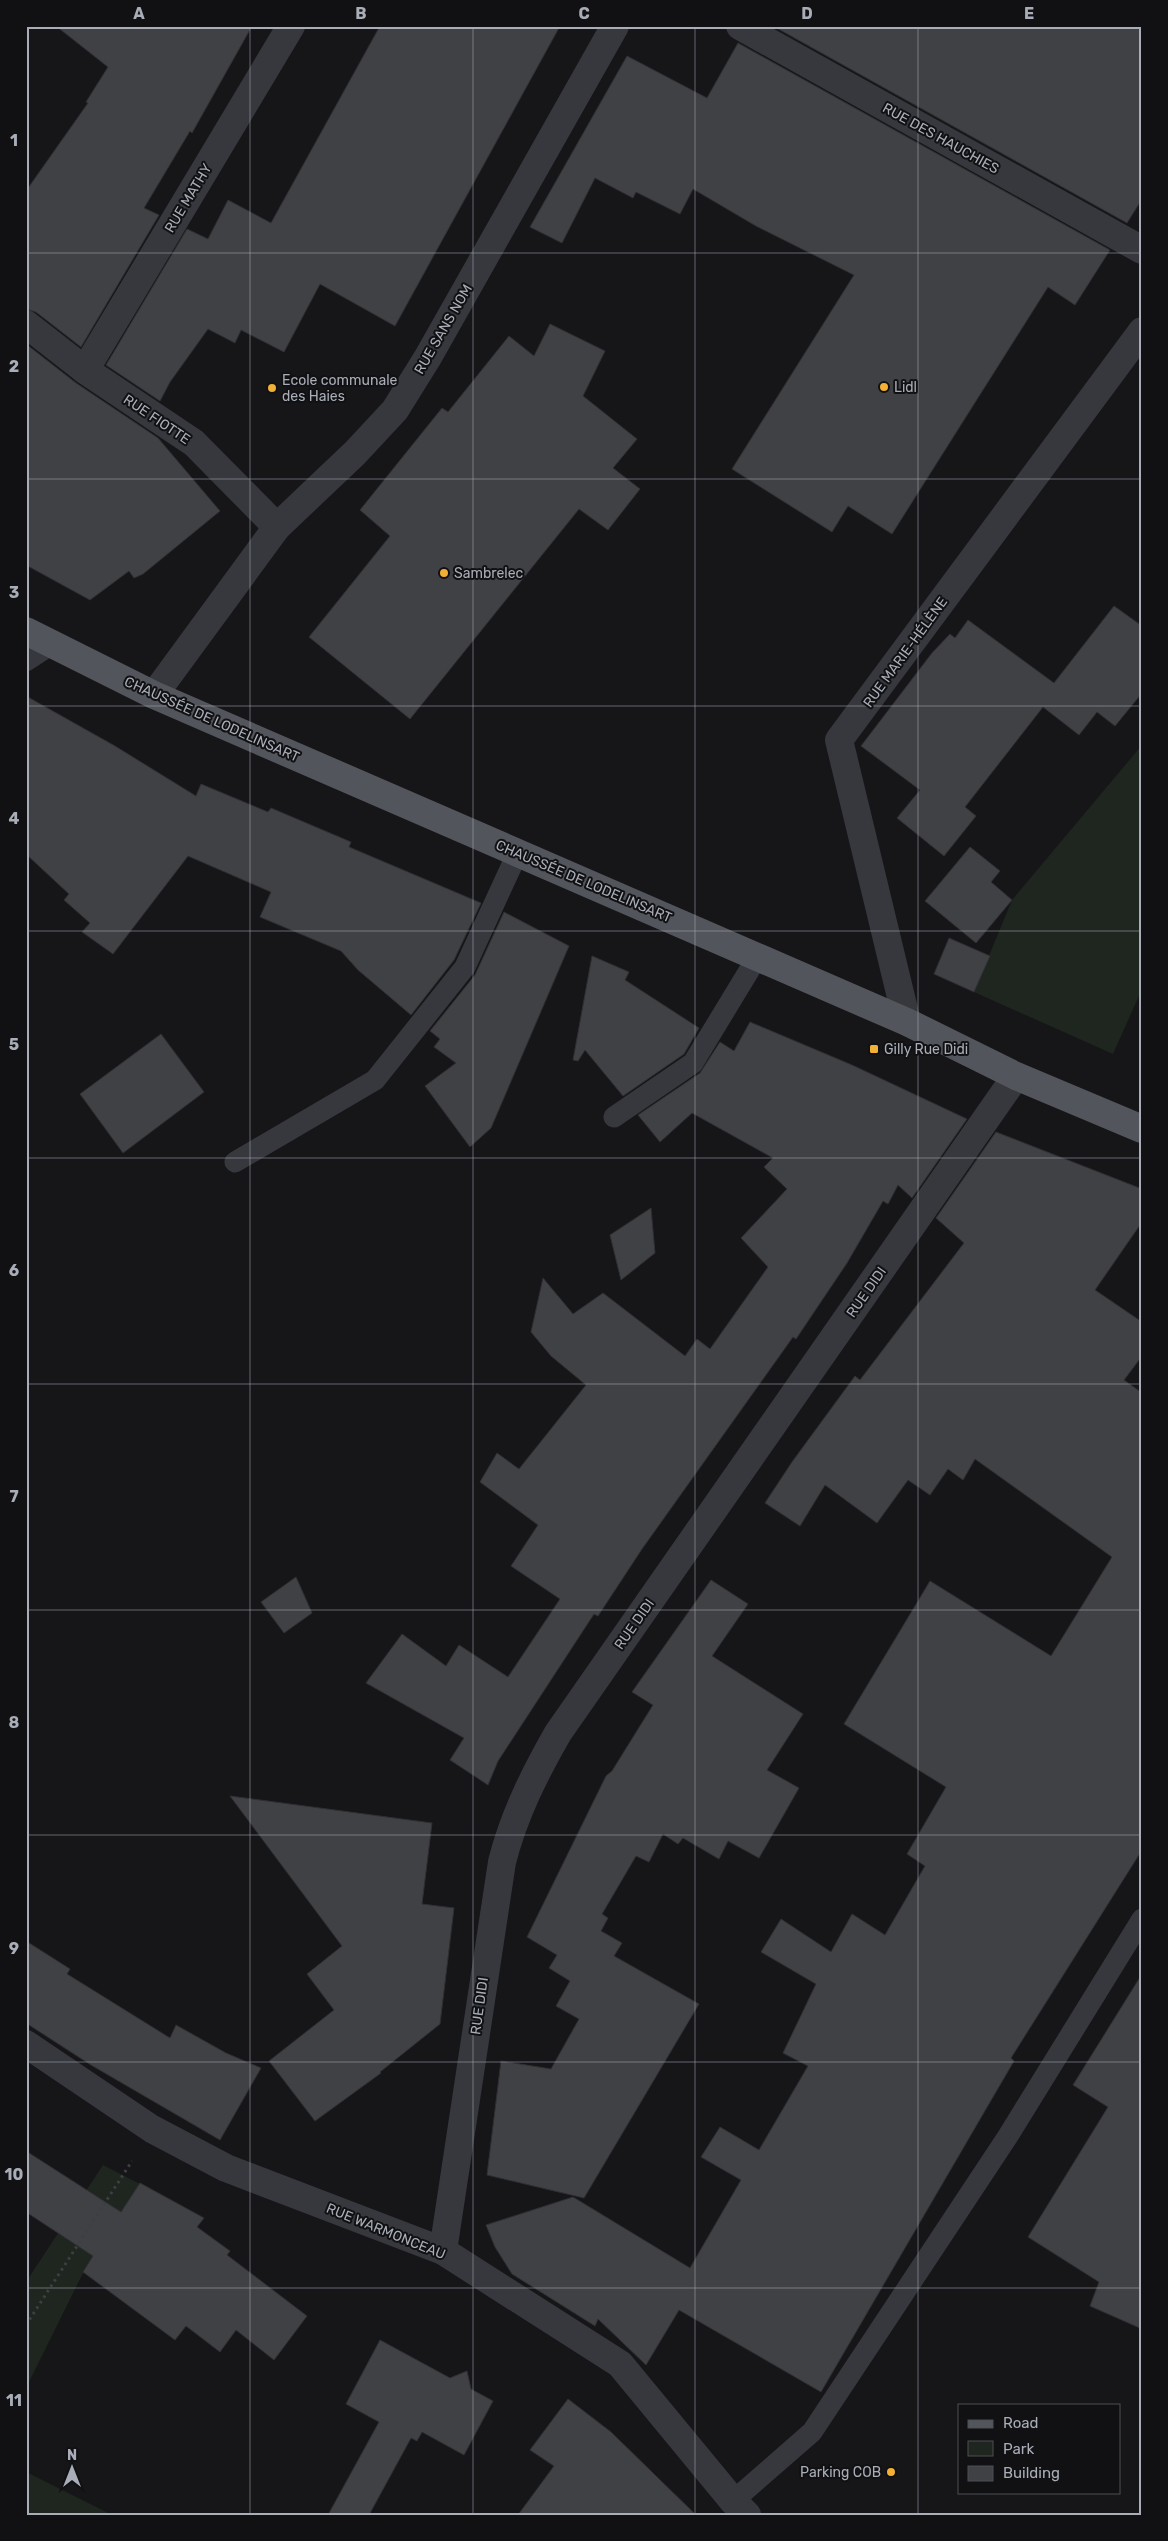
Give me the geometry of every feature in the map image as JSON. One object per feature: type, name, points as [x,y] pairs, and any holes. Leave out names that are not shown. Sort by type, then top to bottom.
[{"type":"main road","name":"CHAUSSÉE DE LODELINSART","points":[[26,631],[154,695],[758,956],[907,1022],[1016,1076],[1142,1129]]},
{"type":"street","name":"RUE MATHY","points":[[85,370],[291,26]]},
{"type":"street","name":"RUE SANS NOM","points":[[154,695],[277,527],[355,452],[395,410],[428,357],[615,26]]},
{"type":"street","name":"RUE DES HAUCHIES","points":[[740,26],[1142,250]]},
{"type":"street","name":"RUE FIOTTE","points":[[26,324],[85,370],[194,443],[277,527]]},
{"type":"street","name":"RUE MARIE-HÉLÈNE","points":[[907,1022],[839,740],[1142,331]]},
{"type":"street","name":"RUE DIDI","points":[[443,2251],[502,1862],[516,1815],[532,1777],[558,1733],[1016,1076]]},
{"type":"street","name":"RUE WARMONCEAU","points":[[26,2044],[152,2129],[226,2168],[443,2251],[620,2364],[740,2508]]},
{"type":"lane","points":[[26,660],[52,644]]},
{"type":"lane","points":[[235,1162],[375,1080],[465,967],[518,852]]},
{"type":"lane","points":[[614,1118],[693,1062],[758,956]]},
{"type":"lane","points":[[740,2508],[812,2432],[1008,2136],[1142,1919]]},
{"type":"path","points":[[26,2325],[152,2129]]},
{"type":"green space","points":[[1142,745],[1142,989],[1113,1054],[974,992],[1012,900]]},
{"type":"green space","points":[[103,2165],[140,2184],[84,2271],[26,2388],[26,2282]]},
{"type":"green space","points":[[26,2472],[112,2515],[26,2515]]},
{"type":"building","points":[[56,26],[252,26],[192,133],[190,131],[144,208],[159,215],[81,347],[36,312],[26,309],[26,191],[88,103],[86,102],[108,67]]},
{"type":"building","points":[[380,26],[560,26],[395,326],[320,284],[284,352],[241,330],[235,343],[208,329],[170,382],[160,401],[106,365],[187,229],[208,239],[228,200],[271,223]]},
{"type":"building","points":[[773,26],[1142,26],[1142,199],[1127,223]]},
{"type":"building","points":[[738,43],[1110,250],[1075,305],[1048,287],[892,534],[848,506],[832,532],[732,469],[854,275],[756,226],[693,189],[680,214],[636,192],[633,198],[595,178],[562,243],[530,227],[627,56],[707,98]]},
{"type":"building","name":"Sambrelec","points":[[550,324],[605,351],[583,396],[637,439],[613,468],[640,489],[608,530],[579,509],[410,719],[309,637],[390,536],[360,510],[442,408],[448,412],[509,336],[534,356]]},
{"type":"building","points":[[26,344],[76,383],[158,438],[220,511],[143,574],[134,578],[129,571],[90,600],[26,565]]},
{"type":"building","points":[[1114,606],[1142,626],[1142,693],[1115,726],[1097,712],[1079,735],[1043,707],[965,807],[976,816],[944,856],[897,818],[920,790],[861,746],[932,653],[950,634],[955,638],[968,620],[1054,683]]},
{"type":"building","points":[[26,696],[115,746],[196,796],[201,784],[268,812],[271,808],[351,842],[349,847],[481,903],[454,960],[411,1015],[358,970],[341,951],[260,917],[271,892],[188,856],[113,954],[82,932],[90,923],[64,900],[69,894],[26,854]]},
{"type":"building","points":[[970,847],[1000,871],[991,882],[1012,900],[976,943],[925,901]]},
{"type":"building","points":[[504,912],[569,946],[491,1128],[470,1147],[425,1086],[456,1063],[434,1047],[440,1039],[430,1031],[475,975]]},
{"type":"building","points":[[949,938],[990,956],[974,992],[934,974]]},
{"type":"building","points":[[592,956],[629,972],[625,980],[699,1028],[684,1054],[623,1096],[585,1050],[578,1061],[573,1060]]},
{"type":"building","points":[[750,1022],[852,1065],[967,1119],[912,1198],[898,1185],[888,1204],[883,1201],[847,1263],[796,1339],[793,1337],[642,1549],[598,1616],[594,1614],[498,1761],[488,1785],[450,1760],[464,1738],[366,1683],[402,1634],[446,1666],[459,1645],[508,1677],[560,1599],[511,1566],[538,1525],[480,1482],[497,1453],[519,1469],[586,1385],[551,1356],[531,1332],[543,1278],[573,1314],[603,1293],[685,1356],[697,1339],[710,1349],[768,1267],[741,1238],[787,1189],[764,1167],[773,1158],[692,1113],[660,1142],[638,1115],[700,1073],[720,1042],[734,1051]]},
{"type":"building","points":[[161,1034],[204,1092],[123,1153],[80,1094]]},
{"type":"building","points":[[996,1132],[1142,1189],[1142,1222],[1095,1290],[1142,1322],[1142,1356],[1124,1380],[1142,1393],[1142,1850],[1011,2058],[1014,2061],[821,2392],[679,2310],[646,2365],[598,2319],[595,2326],[512,2274],[495,2247],[486,2225],[573,2197],[690,2268],[741,2180],[701,2157],[720,2127],[759,2150],[808,2066],[783,2053],[816,1984],[761,1952],[781,1919],[831,1952],[852,1914],[885,1935],[925,1866],[907,1854],[946,1787],[844,1724],[930,1581],[1051,1656],[1112,1557],[975,1459],[963,1480],[948,1469],[930,1495],[908,1480],[877,1523],[825,1485],[800,1526],[765,1503],[792,1462],[855,1376],[860,1380],[964,1243],[936,1218]]},
{"type":"building","points":[[651,1208],[655,1253],[621,1280],[610,1235]]},
{"type":"building","points":[[296,1577],[312,1613],[284,1633],[261,1602]]},
{"type":"building","points":[[711,1580],[748,1604],[712,1656],[803,1714],[767,1770],[799,1788],[759,1858],[728,1841],[719,1859],[683,1838],[678,1844],[663,1834],[649,1862],[636,1856],[602,1914],[608,1918],[601,1931],[622,1943],[614,1956],[699,2004],[584,2198],[487,2175],[501,2061],[551,2069],[579,2019],[556,2006],[570,1981],[549,1968],[557,1955],[527,1937],[606,1776],[612,1771],[653,1705],[632,1692]]},
{"type":"building","points":[[230,1796],[432,1823],[422,1904],[454,1908],[440,2024],[381,2073],[315,2121],[269,2061],[334,2010],[307,1974],[342,1946]]},
{"type":"building","points":[[26,1941],[70,1969],[67,1974],[170,2038],[176,2025],[226,2053],[261,2068],[220,2140],[91,2065],[26,2023]]},
{"type":"building","points":[[1142,1974],[1142,2329],[1090,2306],[1099,2282],[1028,2237],[1108,2107],[1073,2085]]},
{"type":"building","points":[[26,2151],[121,2212],[140,2183],[204,2218],[197,2227],[230,2251],[227,2255],[307,2316],[274,2360],[236,2330],[220,2352],[186,2326],[175,2340],[83,2272],[93,2256],[26,2212]]},
{"type":"building","points":[[380,2340],[450,2378],[467,2371],[471,2389],[493,2401],[464,2455],[422,2432],[417,2441],[411,2438],[369,2515],[328,2515],[379,2422],[346,2404]]},
{"type":"building","points":[[568,2399],[611,2432],[696,2515],[518,2515],[554,2466],[530,2450]]},
{"type":"place","name":"Lidl","points":[[884,387]]},
{"type":"place","name":"Ecole communale des Haies","points":[[272,388]]},
{"type":"place","name":"Sambrelec","points":[[444,573]]},
{"type":"place","name":"Gilly Rue Didi","points":[[874,1049]]},
{"type":"place","name":"Parking COB","points":[[891,2472]]}]
